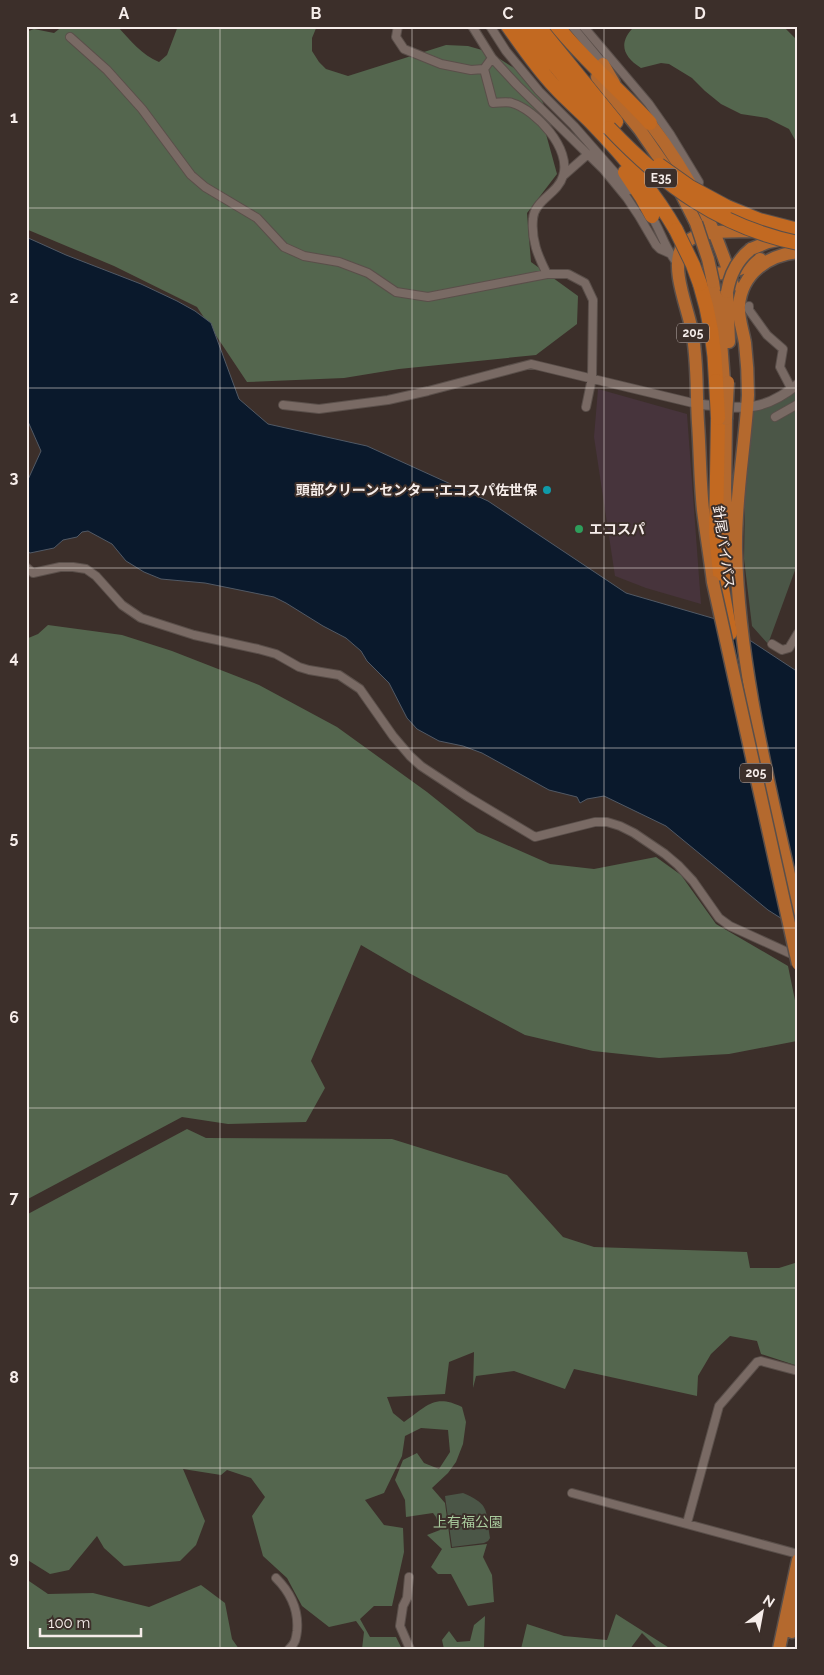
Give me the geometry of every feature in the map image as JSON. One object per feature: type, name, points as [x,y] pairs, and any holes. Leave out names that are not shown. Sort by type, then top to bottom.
[{"type":"highway","points":[[508,26],[533,61],[626,173],[652,216]]},
{"type":"highway","name":"E35","points":[[524,26],[539,47],[659,176],[688,198],[724,212],[759,232],[798,242]]},
{"type":"highway","name":"E35","points":[[538,26],[613,125]]},
{"type":"highway","points":[[557,26],[677,160],[709,213],[721,222],[744,232]]},
{"type":"highway","points":[[574,47],[616,87]]},
{"type":"highway","points":[[603,64],[616,87],[645,126],[677,185],[696,223],[708,259],[706,283],[711,328],[715,354],[723,381],[716,534],[753,736]]},
{"type":"highway","points":[[555,88],[589,120],[625,159],[659,202],[706,283]]},
{"type":"highway","points":[[700,199],[744,306]]},
{"type":"highway","name":"E35","points":[[724,212],[798,230]]},
{"type":"highway","points":[[798,230],[696,235],[681,250],[678,264],[707,274],[729,273],[748,267],[768,255],[782,251],[798,250]]},
{"type":"highway","name":"205","points":[[723,381],[729,350],[727,292],[734,268],[744,254],[752,249],[768,242],[798,237]]},
{"type":"highway","name":"針尾バイパス","points":[[726,583],[736,518],[747,408],[748,368],[744,286],[756,268],[764,262],[773,257],[798,250]]},
{"type":"highway","name":"針尾バイパス","points":[[678,264],[696,357],[703,509],[726,583]]},
{"type":"highway","name":"205","points":[[753,736],[798,915]]},
{"type":"highway","name":"205","points":[[753,736],[798,964]]},
{"type":"highway","points":[[786,1648],[798,1560]]},
{"type":"highway","points":[[786,1648],[798,1606]]},
{"type":"street","points":[[398,26],[396,37],[404,49],[442,64],[471,70],[484,69],[492,58]]},
{"type":"street","points":[[472,26],[492,58],[588,154],[627,198],[656,246],[669,253]]},
{"type":"street","points":[[490,26],[506,51],[534,85],[579,131],[652,216],[669,253],[678,264]]},
{"type":"street","points":[[572,26],[603,64],[645,126]]},
{"type":"street","points":[[583,26],[649,104],[670,134],[699,182],[700,199]]},
{"type":"street","points":[[70,37],[107,70],[142,109],[191,174],[205,187],[257,218],[284,247],[304,256],[339,262],[368,273],[396,292],[428,297],[547,274],[568,274],[585,283],[593,300],[592,378],[586,407]]},
{"type":"street","points":[[484,69],[493,103],[511,102],[527,111],[548,129],[557,142],[564,164],[563,176],[558,186],[538,205],[532,218],[535,248],[547,274]]},
{"type":"street","points":[[563,176],[588,154]]},
{"type":"street","points":[[283,406],[319,409],[388,400],[531,364],[697,404],[747,408],[766,405],[796,386],[780,367],[783,349],[767,335],[744,306]]},
{"type":"street","points":[[775,417],[798,404]]},
{"type":"street","points":[[26,568],[32,573],[73,566],[86,569],[96,576],[122,606],[141,618],[194,635],[276,654],[299,667],[309,670],[339,675],[360,689],[393,736],[410,756],[421,766],[468,797],[535,837],[595,822],[607,822],[620,826],[665,854],[678,865],[693,881],[719,918],[730,926],[798,957]]},
{"type":"street","points":[[772,644],[782,650],[789,648],[798,633]]},
{"type":"street","points":[[687,1523],[722,1401],[757,1362],[761,1361],[798,1371]]},
{"type":"street","points":[[572,1493],[798,1554]]},
{"type":"street","points":[[409,1577],[407,1598],[403,1606],[400,1626],[410,1649]]},
{"type":"street","points":[[276,1578],[286,1588],[298,1618],[295,1642],[289,1649]]},
{"type":"shaded area","points":[[598,389],[687,414],[701,604],[646,588],[615,576],[594,437]]},
{"type":"green space","points":[[63,26],[117,26],[142,51],[159,62],[167,55],[178,26],[317,26],[312,38],[312,51],[326,69],[348,76],[446,45],[468,46],[489,52],[534,84],[544,105],[548,125],[546,134],[557,174],[527,213],[531,262],[578,296],[577,324],[536,355],[399,369],[344,378],[247,382],[197,307],[114,266],[26,229],[26,32],[34,29],[54,33]]},
{"type":"green space","points":[[635,26],[783,26],[798,41],[798,145],[789,129],[767,118],[741,114],[721,104],[692,78],[669,64],[661,63],[641,68],[630,59],[624,49],[626,38]]},
{"type":"green space","points":[[798,382],[798,562],[768,644],[752,626],[744,559],[745,496],[754,407]]},
{"type":"green space","points":[[48,625],[122,635],[172,651],[259,685],[337,727],[427,792],[477,832],[550,864],[594,869],[656,857],[681,875],[716,924],[788,966],[798,1015],[797,1041],[729,1054],[659,1058],[593,1051],[525,1035],[361,945],[311,1061],[325,1088],[306,1122],[228,1124],[182,1117],[26,1200],[26,639],[38,634]]},
{"type":"green space","points":[[187,1129],[206,1138],[392,1139],[507,1175],[563,1237],[594,1247],[747,1252],[750,1268],[779,1268],[798,1262],[798,1366],[761,1354],[757,1341],[730,1336],[711,1354],[698,1376],[697,1396],[574,1369],[565,1389],[514,1371],[476,1376],[473,1388],[474,1352],[449,1362],[445,1394],[387,1397],[393,1413],[404,1422],[425,1407],[437,1402],[444,1401],[462,1407],[466,1422],[463,1444],[456,1462],[448,1473],[432,1488],[445,1503],[451,1548],[487,1544],[483,1557],[492,1575],[494,1602],[468,1606],[451,1574],[438,1574],[431,1567],[442,1549],[427,1535],[440,1530],[433,1513],[406,1517],[405,1500],[395,1480],[403,1460],[417,1453],[424,1463],[439,1469],[450,1452],[448,1430],[421,1428],[405,1436],[402,1456],[384,1493],[365,1500],[384,1525],[403,1528],[404,1552],[392,1606],[374,1606],[360,1619],[370,1637],[396,1637],[402,1649],[362,1649],[364,1632],[356,1621],[329,1627],[302,1606],[287,1578],[263,1556],[252,1516],[265,1497],[251,1478],[227,1470],[221,1475],[183,1469],[205,1521],[196,1545],[180,1561],[124,1566],[104,1548],[97,1536],[69,1570],[50,1574],[26,1559],[26,1215]]},
{"type":"green space","name":"上有福公園","points":[[463,1493],[483,1505],[487,1515],[490,1538],[484,1543],[452,1547],[445,1496]]},
{"type":"green space","points":[[29,1581],[48,1594],[93,1593],[149,1607],[201,1585],[225,1603],[232,1639],[239,1649],[26,1649],[26,1582]]},
{"type":"green space","points":[[616,1614],[671,1649],[658,1649],[642,1633],[630,1649],[521,1649],[527,1624],[564,1636],[607,1640]]},
{"type":"green space","points":[[485,1616],[485,1649],[444,1649],[442,1640],[449,1631],[457,1642],[470,1641],[474,1625]]},
{"type":"water","points":[[26,237],[66,255],[141,284],[195,311],[211,323],[239,399],[268,424],[367,446],[488,501],[626,593],[719,620],[798,672],[798,929],[768,910],[666,826],[604,796],[587,799],[580,803],[577,797],[549,790],[482,753],[463,746],[439,741],[417,729],[407,718],[389,683],[367,661],[361,651],[346,638],[274,597],[205,583],[161,579],[144,572],[126,561],[112,544],[88,531],[82,532],[77,537],[63,540],[54,548],[30,553],[26,551],[26,484],[41,451],[26,417]]},
{"type":"place","name":"頭部クリーンセンター;エコスパ佐世保","points":[[547,490]]},
{"type":"place","name":"エコスパ","points":[[579,529]]}]
